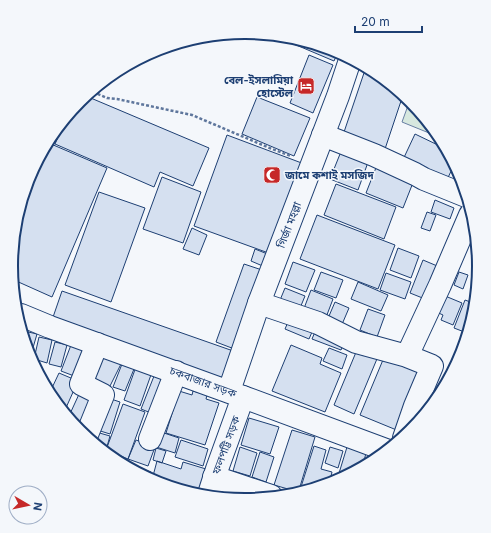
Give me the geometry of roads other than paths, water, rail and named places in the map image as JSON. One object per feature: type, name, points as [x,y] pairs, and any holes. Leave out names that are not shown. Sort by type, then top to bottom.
[{"type":"street","name":"গির্জা মহল্লা","points":[[236,394],[259,303],[349,63]]},
{"type":"street","points":[[323,135],[374,155],[424,179],[461,194]]},
{"type":"street","points":[[407,356],[437,292],[468,219]]},
{"type":"street","points":[[259,303],[318,323],[356,342],[407,356],[432,366],[409,425]]},
{"type":"street","name":"চকবাজার সড়ক","points":[[23,316],[382,449]]},
{"type":"street","points":[[88,431],[103,395],[81,384],[97,344]]},
{"type":"street","points":[[150,439],[176,372]]},
{"type":"street","name":"ফলপট্টি সড়ক","points":[[212,485],[236,394]]},
{"type":"street","points":[[212,485],[260,494]]},
{"type":"place","name":"বেল-ইসলামিয়া হোস্টেল","points":[[306,86]]},
{"type":"place","name":"জামে কশাই মসজিদ","points":[[272,175]]}]
